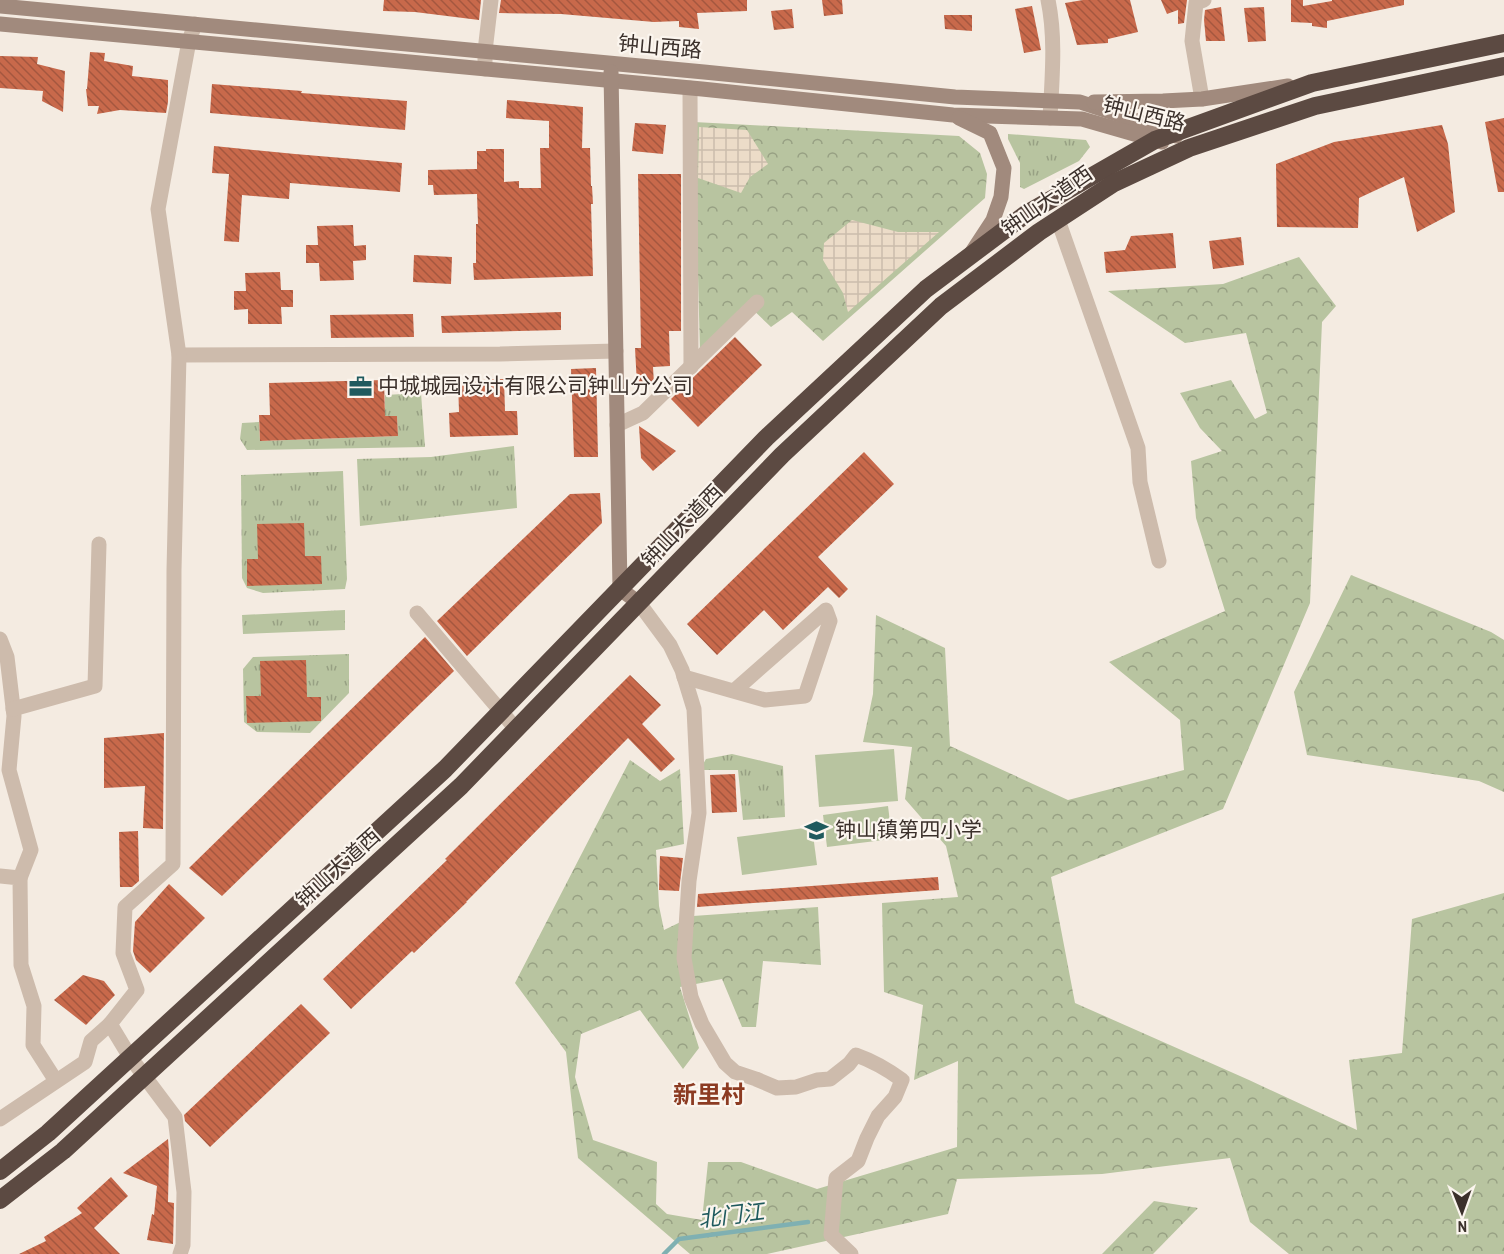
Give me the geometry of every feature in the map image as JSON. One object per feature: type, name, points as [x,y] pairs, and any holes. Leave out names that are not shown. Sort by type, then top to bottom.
[{"type":"highway","name":"钟山大道西","points":[[0,1171],[48,1133],[445,769],[766,438],[926,289],[969,256],[1026,214],[1155,140],[1312,83],[1504,43]]},
{"type":"highway","name":"钟山大道西","points":[[0,1200],[63,1151],[461,786],[782,455],[941,306],[1058,220],[1114,183],[1189,148],[1315,106],[1504,66]]},
{"type":"main road","name":"钟山西路","points":[[0,6],[955,98],[1080,102],[1173,133],[1189,148]]},
{"type":"main road","name":"钟山西路","points":[[0,24],[690,88],[953,115],[1082,119],[1189,148]]},
{"type":"main road","points":[[610,63],[620,589],[639,603]]},
{"type":"main road","points":[[1080,102],[1202,99],[1312,83]]},
{"type":"main road","points":[[953,115],[990,133],[1004,168],[1001,197],[993,220],[969,256]]},
{"type":"street","points":[[485,69],[491,0]]},
{"type":"street","points":[[1048,0],[1053,54],[1050,118]]},
{"type":"street","points":[[1202,99],[1192,41],[1196,3],[1204,0]]},
{"type":"street","points":[[0,1119],[85,1062],[91,1041],[110,1024],[137,990],[123,953],[125,907],[173,864],[174,570],[179,355],[158,209],[189,41],[195,24]]},
{"type":"street","points":[[690,88],[691,367]]},
{"type":"street","points":[[1058,220],[1138,448],[1140,482],[1159,561]]},
{"type":"street","points":[[617,425],[643,413],[757,302]]},
{"type":"street","points":[[179,355],[488,354],[616,351]]},
{"type":"street","points":[[13,709],[95,686],[99,543]]},
{"type":"street","points":[[639,603],[670,645],[684,677],[694,709],[699,813],[689,881],[684,958],[691,997],[702,1024],[725,1063],[735,1072],[777,1088],[796,1087],[830,1078],[849,1065],[856,1055],[870,1060],[902,1080],[895,1097],[878,1116],[858,1161],[836,1178],[831,1235],[851,1254]]},
{"type":"street","points":[[684,677],[765,700],[805,696],[830,621],[826,610],[734,691]]},
{"type":"street","points":[[417,613],[516,729]]},
{"type":"street","points":[[0,639],[7,657],[14,716],[9,770],[31,850],[20,878],[21,966],[33,1006],[33,1045],[56,1081]]},
{"type":"street","points":[[0,876],[20,878]]},
{"type":"street","points":[[110,1024],[130,1058],[176,1117],[184,1192],[183,1245],[180,1254]]},
{"type":"green space","points":[[694,122],[959,136],[980,153],[987,174],[985,198],[823,341],[792,312],[771,327],[747,304],[700,352]]},
{"type":"green space","points":[[1008,134],[1086,140],[1090,147],[1079,161],[1024,189],[1020,187],[1020,163],[1008,139]]},
{"type":"green space","points":[[1299,257],[1336,306],[1322,322],[1310,603],[1223,809],[1051,877],[1075,1003],[1357,1130],[1349,1060],[1402,1053],[1412,919],[1504,893],[1504,1254],[1289,1254],[1250,1222],[1230,1158],[1102,1174],[957,1179],[948,1214],[767,1254],[690,1254],[578,1158],[566,1052],[515,983],[630,760],[660,781],[680,769],[684,844],[656,850],[659,906],[664,930],[693,916],[818,907],[821,965],[763,961],[756,1027],[742,1027],[722,979],[680,987],[699,1048],[683,1069],[640,1010],[581,1034],[575,1077],[593,1140],[657,1162],[656,1204],[667,1214],[702,1220],[708,1162],[741,1162],[817,1189],[957,1147],[958,1061],[914,1080],[923,1005],[884,992],[882,903],[958,897],[946,846],[905,799],[912,747],[863,742],[873,694],[876,615],[945,648],[950,746],[1068,800],[1184,770],[1180,720],[1109,662],[1225,611],[1196,518],[1191,461],[1222,451],[1200,428],[1180,393],[1231,380],[1255,419],[1267,413],[1246,333],[1185,343],[1108,291],[1223,284]]},
{"type":"green space","points":[[421,393],[425,447],[247,450],[240,439],[242,423],[259,422],[260,441],[398,436],[397,416],[378,416],[377,409],[385,408],[385,395]]},
{"type":"green space","points":[[514,446],[517,508],[360,526],[357,459],[431,457]]},
{"type":"green space","points":[[343,471],[347,579],[345,589],[263,593],[247,588],[242,578],[241,475]]},
{"type":"green space","points":[[1351,575],[1491,632],[1504,640],[1504,792],[1479,781],[1307,755],[1294,692]]},
{"type":"green space","points":[[345,610],[345,630],[243,634],[242,615]]},
{"type":"green space","points":[[349,654],[349,693],[310,733],[257,732],[244,722],[243,669],[253,657]]},
{"type":"green space","points":[[894,749],[898,801],[819,807],[815,755]]},
{"type":"green space","points":[[732,754],[783,766],[785,817],[743,820],[738,770],[702,770],[706,759]]},
{"type":"green space","points":[[888,806],[892,839],[827,847],[823,815]]},
{"type":"green space","points":[[812,827],[817,865],[742,875],[737,837]]},
{"type":"green space","points":[[1154,1201],[1198,1208],[1153,1254],[1102,1254]]},
{"type":"shaded area","points":[[699,127],[747,130],[768,164],[750,177],[741,193],[698,178]]},
{"type":"shaded area","points":[[852,220],[898,232],[939,232],[848,312],[843,293],[823,260],[824,243]]},
{"type":"building","points":[[384,0],[481,0],[479,20],[415,12],[383,11]]},
{"type":"building","points":[[501,0],[747,0],[747,11],[697,13],[699,29],[679,27],[679,21],[654,22],[561,14],[499,13]]},
{"type":"building","points":[[822,0],[842,0],[843,14],[824,16]]},
{"type":"building","points":[[1083,0],[1130,0],[1138,32],[1108,39],[1108,43],[1077,45],[1065,3]]},
{"type":"building","points":[[1161,0],[1187,0],[1184,23],[1178,24],[1178,10],[1167,14]]},
{"type":"building","points":[[1291,0],[1303,0],[1303,6],[1332,0],[1404,0],[1404,5],[1327,21],[1327,28],[1312,26],[1312,23],[1291,22]]},
{"type":"building","points":[[1032,6],[1041,50],[1024,53],[1015,9]]},
{"type":"building","points":[[1221,7],[1225,41],[1206,41],[1205,10]]},
{"type":"building","points":[[1264,7],[1266,41],[1248,42],[1244,8]]},
{"type":"building","points":[[792,9],[794,28],[774,30],[771,11]]},
{"type":"building","points":[[944,15],[972,15],[972,31],[945,29]]},
{"type":"building","points":[[90,52],[105,53],[104,61],[133,66],[132,76],[168,80],[166,113],[120,110],[97,114],[99,106],[88,106],[86,89]]},
{"type":"building","points":[[0,56],[38,57],[37,64],[65,71],[63,112],[42,101],[43,91],[0,88]]},
{"type":"building","points":[[212,84],[407,101],[405,130],[210,113]]},
{"type":"building","points":[[507,100],[583,107],[582,148],[590,148],[593,276],[474,280],[473,263],[476,263],[476,224],[478,224],[477,194],[434,195],[433,185],[428,185],[428,170],[477,169],[477,151],[504,149],[504,182],[519,181],[519,188],[541,188],[540,148],[549,148],[549,121],[506,118]]},
{"type":"building","points":[[1504,118],[1504,192],[1498,192],[1485,122]]},
{"type":"building","points":[[635,123],[666,125],[663,154],[632,151]]},
{"type":"building","points":[[1442,125],[1448,144],[1455,212],[1417,232],[1404,177],[1359,198],[1358,228],[1277,227],[1276,164],[1334,142]]},
{"type":"building","points":[[214,146],[402,163],[400,192],[290,183],[289,199],[242,195],[239,242],[224,241],[229,174],[212,173]]},
{"type":"building","points":[[638,174],[681,174],[681,331],[669,331],[670,366],[653,367],[654,384],[637,385],[635,348],[641,348]]},
{"type":"building","points":[[353,225],[354,246],[366,245],[366,260],[353,261],[354,280],[320,281],[319,263],[306,263],[306,245],[318,245],[317,226]]},
{"type":"building","points":[[1173,233],[1176,268],[1106,273],[1104,252],[1125,250],[1131,236]]},
{"type":"building","points":[[1241,237],[1244,265],[1213,269],[1209,241]]},
{"type":"building","points":[[414,255],[452,257],[451,284],[413,282]]},
{"type":"building","points":[[280,272],[281,290],[293,290],[293,307],[281,307],[282,324],[248,324],[248,309],[234,310],[234,291],[246,291],[245,273]]},
{"type":"building","points":[[561,312],[561,330],[442,333],[441,316]]},
{"type":"building","points":[[413,314],[414,337],[331,338],[330,315]]},
{"type":"building","points":[[735,337],[762,365],[698,427],[671,399]]},
{"type":"building","points":[[596,368],[598,457],[574,457],[571,369]]},
{"type":"building","points":[[504,379],[505,411],[517,411],[518,435],[450,437],[449,413],[459,412],[458,381]]},
{"type":"building","points":[[384,380],[385,416],[397,416],[398,436],[260,441],[259,415],[270,415],[269,383]]},
{"type":"building","points":[[639,426],[676,451],[653,471],[641,458]]},
{"type":"building","points":[[864,452],[894,484],[818,557],[848,589],[839,598],[828,587],[783,630],[764,610],[717,655],[687,624]]},
{"type":"building","points":[[600,493],[602,523],[467,656],[437,621],[570,494]]},
{"type":"building","points":[[304,523],[305,556],[321,556],[322,584],[247,586],[247,559],[258,559],[257,524]]},
{"type":"building","points":[[425,637],[454,671],[222,896],[189,868]]},
{"type":"building","points":[[306,660],[307,697],[321,697],[321,721],[247,723],[246,696],[261,696],[260,661]]},
{"type":"building","points":[[630,675],[661,705],[642,724],[675,759],[661,772],[628,738],[467,902],[351,1009],[323,979],[447,860],[445,859]]},
{"type":"building","points":[[164,733],[163,829],[143,828],[145,786],[104,788],[104,738]]},
{"type":"building","points":[[735,774],[737,812],[712,813],[710,775]]},
{"type":"building","points":[[138,831],[139,881],[132,887],[120,887],[119,832]]},
{"type":"building","points":[[660,856],[683,858],[679,891],[659,890]]},
{"type":"building","points":[[938,877],[939,890],[697,907],[698,894]]},
{"type":"building","points":[[169,884],[205,918],[150,973],[136,960],[133,951],[135,922]]},
{"type":"building","points":[[83,975],[104,981],[115,995],[86,1025],[54,1000]]},
{"type":"building","points":[[301,1004],[330,1033],[210,1147],[185,1121],[184,1115]]},
{"type":"building","points":[[168,1139],[168,1202],[174,1203],[173,1244],[147,1240],[152,1214],[154,1215],[157,1186],[123,1173]]},
{"type":"building","points":[[111,1177],[128,1196],[94,1228],[120,1254],[19,1254],[46,1241],[44,1237],[82,1213],[77,1208]]},
{"type":"waterway","name":"北门江","points":[[664,1254],[679,1239],[808,1222]]},
{"type":"place","name":"中城城园设计有限公司钟山分公司","points":[[360,386]]},
{"type":"place","name":"钟山镇第四小学","points":[[817,830]]},
{"type":"district","name":"新里村","points":[[709,1095]]}]
